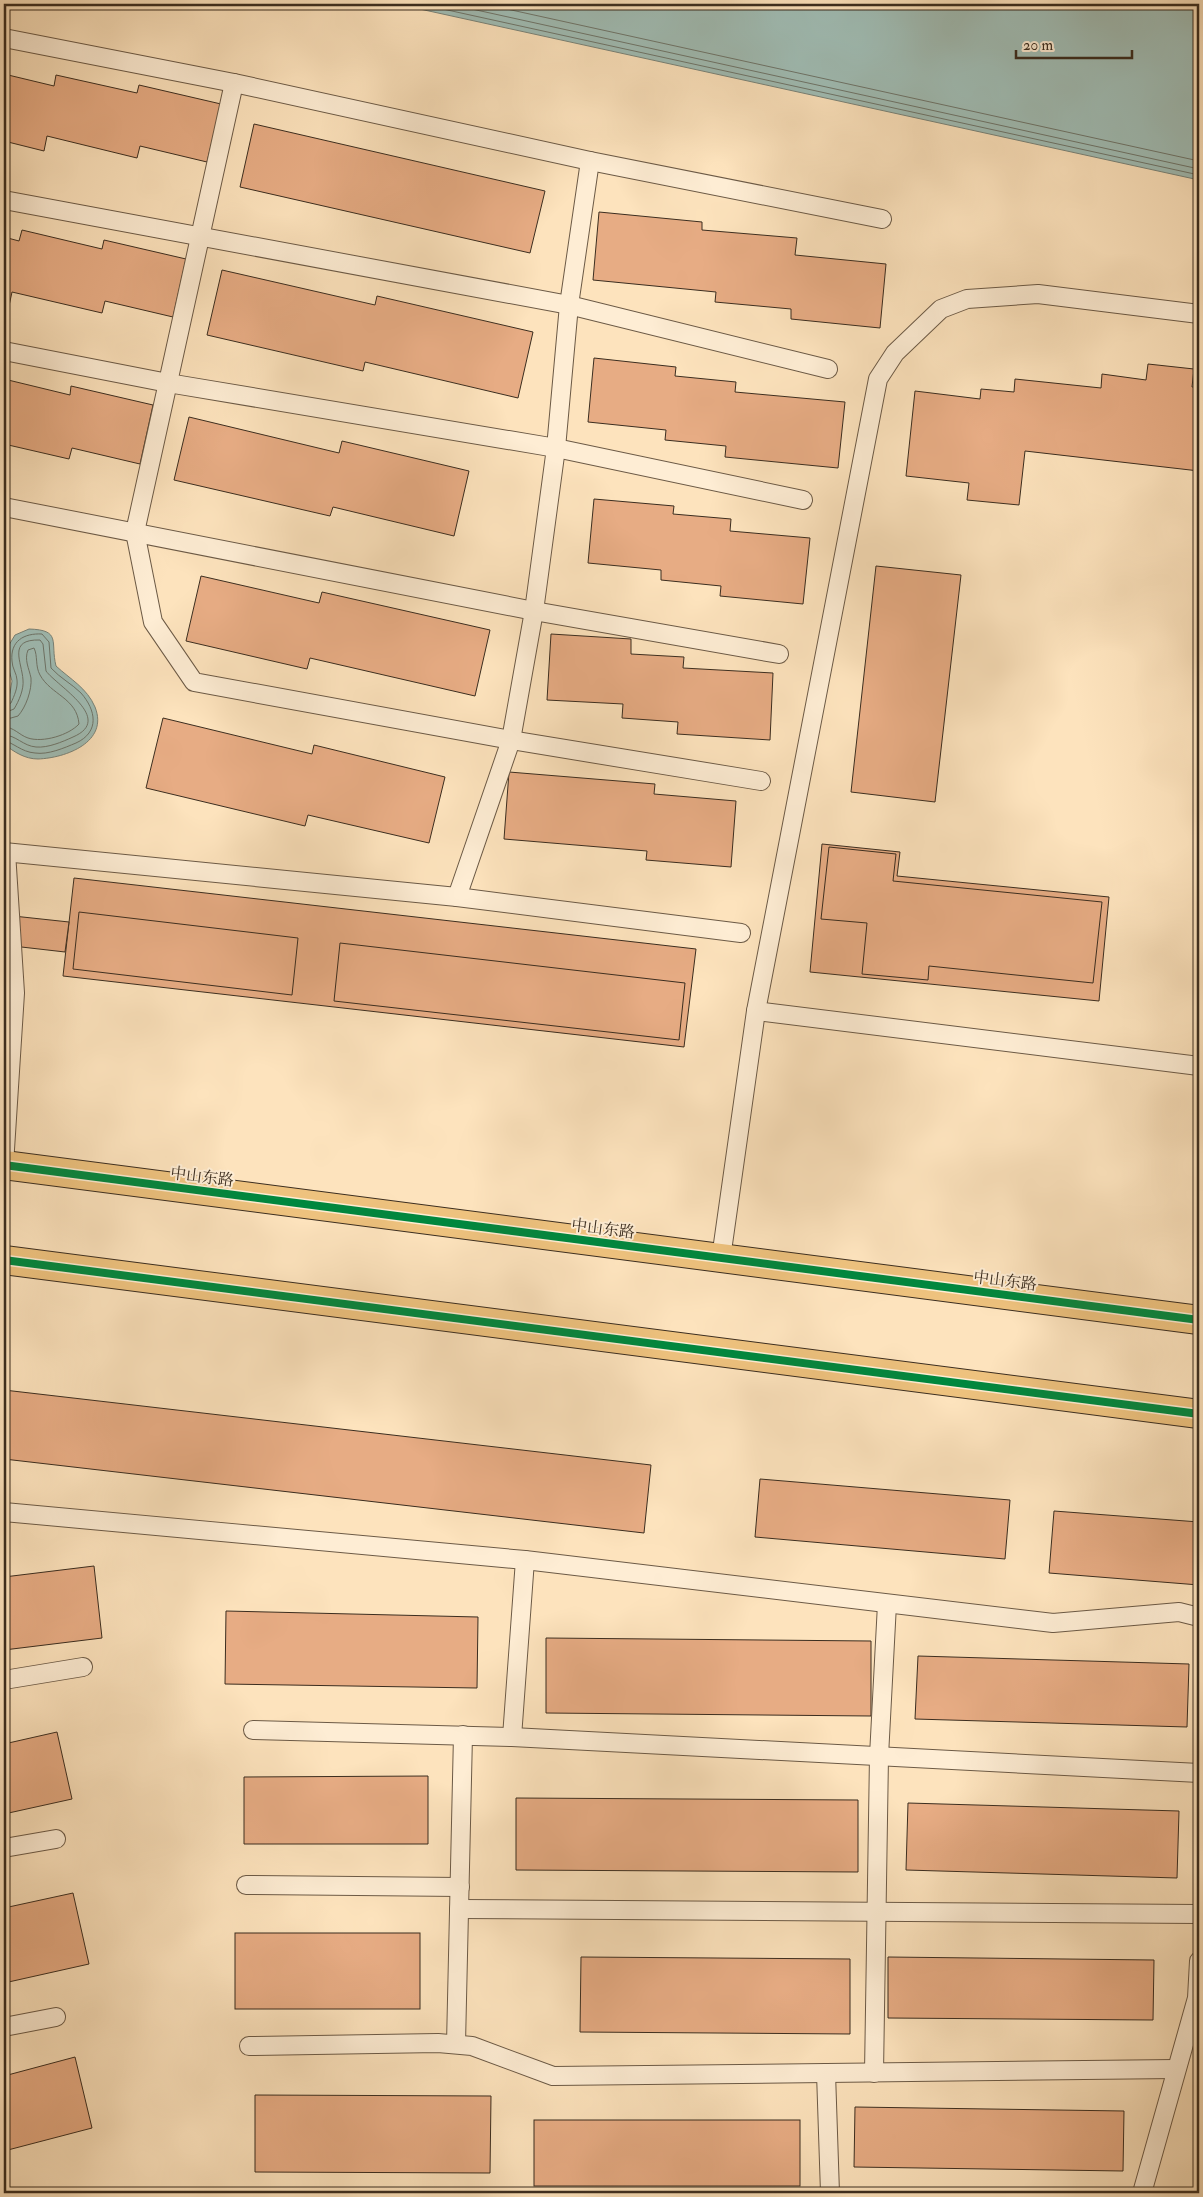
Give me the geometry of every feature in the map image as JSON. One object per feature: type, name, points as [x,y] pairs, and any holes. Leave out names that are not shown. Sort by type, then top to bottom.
[{"type":"main road","name":"中山东路","points":[[4,1165],[1199,1320]]},
{"type":"main road","points":[[4,1260],[1199,1414]]},
{"type":"lane","points":[[4,38],[234,83],[590,161],[882,219]]},
{"type":"lane","points":[[234,83],[135,532],[153,622],[194,682],[511,740],[761,781]]},
{"type":"lane","points":[[457,897],[511,740],[534,611],[556,448],[569,305],[590,161]]},
{"type":"lane","points":[[4,200],[569,305],[828,369]]},
{"type":"lane","points":[[721,1258],[756,1011],[878,379],[895,353],[941,309],[967,299],[1038,294],[1199,314]]},
{"type":"lane","points":[[4,351],[168,383],[556,448],[804,500]]},
{"type":"lane","points":[[4,507],[534,611],[779,654]]},
{"type":"lane","points":[[4,1165],[15,993],[4,851],[457,897],[741,933]]},
{"type":"lane","points":[[756,1011],[1199,1066]]},
{"type":"lane","points":[[4,1512],[525,1560],[1053,1623],[1179,1612],[1199,1617]]},
{"type":"lane","points":[[512,1737],[525,1560]]},
{"type":"lane","points":[[874,2073],[875,1912],[879,1756],[887,1604]]},
{"type":"lane","points":[[4,1680],[83,1667]]},
{"type":"lane","points":[[253,1730],[512,1737],[1199,1773]]},
{"type":"lane","points":[[456,2044],[464,1735]]},
{"type":"lane","points":[[4,1848],[56,1838]]},
{"type":"lane","points":[[246,1885],[460,1887]]},
{"type":"lane","points":[[459,1909],[1199,1914]]},
{"type":"lane","points":[[1142,2193],[1197,1998],[1199,1961]]},
{"type":"lane","points":[[4,2027],[56,2017]]},
{"type":"lane","points":[[249,2046],[438,2042],[472,2046],[553,2076],[1176,2070]]},
{"type":"lane","points":[[826,2073],[830,2193]]},
{"type":"water","points":[[397,4],[1199,4],[1199,180]]},
{"type":"water","points":[[29,629],[46,632],[50,635],[54,644],[56,666],[88,694],[95,707],[98,719],[96,730],[82,746],[49,758],[29,758],[4,744],[4,706],[10,693],[12,681],[7,663],[9,645],[15,635]]},
{"type":"building","points":[[4,74],[54,86],[56,75],[137,93],[139,85],[221,104],[207,162],[140,146],[137,158],[47,136],[44,151],[4,141]]},
{"type":"building","points":[[254,124],[545,191],[530,253],[240,187]]},
{"type":"building","points":[[599,212],[702,222],[702,230],[797,238],[795,255],[886,264],[880,328],[791,319],[791,309],[715,302],[716,292],[593,280]]},
{"type":"building","points":[[22,230],[102,249],[104,240],[186,259],[173,317],[105,301],[102,313],[12,292],[9,306],[4,305],[4,237],[19,241]]},
{"type":"building","points":[[222,270],[375,305],[377,296],[533,332],[518,398],[365,362],[363,371],[207,335]]},
{"type":"building","points":[[594,358],[676,367],[675,376],[736,382],[735,392],[845,402],[838,468],[725,457],[726,446],[665,440],[666,430],[588,422]]},
{"type":"building","points":[[1148,364],[1194,369],[1192,387],[1199,387],[1199,471],[1025,451],[1019,505],[967,500],[969,483],[906,476],[915,391],[980,399],[981,389],[1014,392],[1015,379],[1101,388],[1102,374],[1146,380]]},
{"type":"building","points":[[4,379],[70,395],[71,386],[153,405],[140,464],[72,448],[69,459],[4,444]]},
{"type":"building","points":[[189,417],[339,453],[342,441],[469,471],[454,536],[333,507],[330,516],[174,480]]},
{"type":"building","points":[[594,499],[674,506],[673,514],[731,519],[730,531],[810,538],[803,604],[720,596],[721,586],[661,580],[661,570],[588,563]]},
{"type":"building","points":[[876,566],[961,575],[935,802],[851,792]]},
{"type":"building","points":[[201,576],[319,603],[322,592],[490,630],[475,696],[310,658],[307,669],[186,641]]},
{"type":"building","points":[[551,634],[631,639],[631,654],[684,657],[683,668],[773,673],[770,740],[677,734],[678,722],[622,718],[623,704],[547,700]]},
{"type":"building","points":[[163,718],[312,754],[314,745],[445,777],[429,843],[308,815],[305,826],[146,788]]},
{"type":"building","points":[[509,772],[655,784],[654,794],[736,801],[731,867],[646,860],[647,851],[504,839]]},
{"type":"building","points":[[822,844],[900,852],[897,876],[1109,897],[1099,1001],[810,972]]},
{"type":"building","points":[[829,847],[896,854],[893,881],[1102,902],[1093,983],[929,966],[928,980],[862,974],[867,923],[821,919]]},
{"type":"building","points":[[74,878],[696,949],[684,1047],[63,976]]},
{"type":"building","points":[[79,912],[298,938],[292,995],[73,969]]},
{"type":"building","points":[[4,915],[69,922],[65,952],[4,945]]},
{"type":"building","points":[[340,943],[685,983],[679,1040],[334,1001]]},
{"type":"building","points":[[4,1390],[651,1465],[644,1533],[4,1459]]},
{"type":"building","points":[[760,1479],[1010,1500],[1005,1559],[755,1537]]},
{"type":"building","points":[[1054,1511],[1199,1522],[1199,1585],[1049,1573]]},
{"type":"building","points":[[94,1566],[102,1638],[4,1650],[4,1577]]},
{"type":"building","points":[[226,1611],[478,1617],[477,1688],[225,1684]]},
{"type":"building","points":[[546,1638],[871,1641],[871,1716],[546,1713]]},
{"type":"building","points":[[918,1656],[1189,1664],[1187,1727],[915,1719]]},
{"type":"building","points":[[57,1732],[72,1799],[4,1814],[4,1744]]},
{"type":"building","points":[[428,1776],[428,1844],[244,1844],[244,1777]]},
{"type":"building","points":[[516,1798],[858,1800],[858,1872],[516,1870]]},
{"type":"building","points":[[908,1803],[1179,1811],[1177,1878],[906,1870]]},
{"type":"building","points":[[73,1893],[89,1964],[4,1983],[4,1908]]},
{"type":"building","points":[[235,1933],[420,1933],[420,2009],[235,2009]]},
{"type":"building","points":[[581,1957],[850,1959],[850,2034],[580,2032]]},
{"type":"building","points":[[888,1957],[1154,1960],[1153,2020],[888,2018]]},
{"type":"building","points":[[75,2057],[92,2128],[4,2151],[4,2076]]},
{"type":"building","points":[[255,2095],[491,2096],[490,2173],[255,2172]]},
{"type":"building","points":[[855,2107],[1124,2111],[1123,2171],[854,2167]]},
{"type":"building","points":[[534,2120],[800,2120],[800,2186],[534,2186]]},
{"type":"cycle path","points":[[4,1165],[1199,1320]]},
{"type":"cycle path","points":[[4,1260],[1199,1414]]}]
